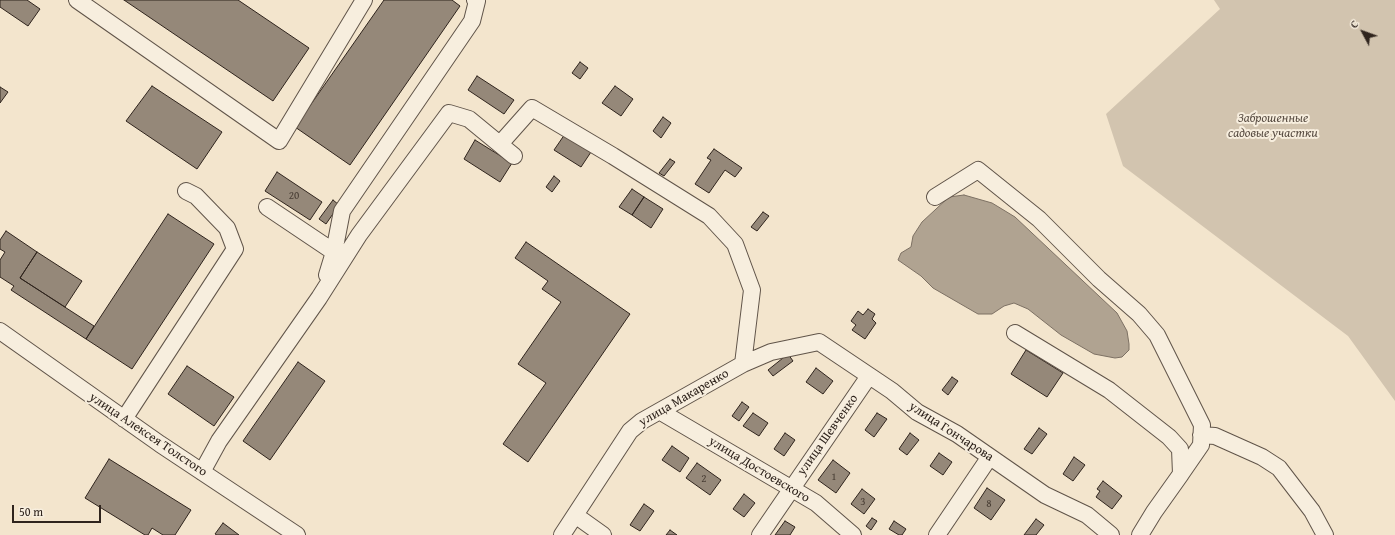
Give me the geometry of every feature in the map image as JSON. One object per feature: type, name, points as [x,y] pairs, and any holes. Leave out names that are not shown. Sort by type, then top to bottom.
[{"type":"street","points":[[77,0],[279,141],[364,0]]},
{"type":"street","points":[[319,298],[334,252],[342,211],[472,21],[477,1],[475,0]]},
{"type":"street","points":[[500,144],[532,108],[613,156],[709,216],[734,244],[752,290],[743,364]]},
{"type":"street","points":[[202,472],[219,441],[319,298],[359,235],[450,113],[469,119],[514,156]]},
{"type":"street","points":[[935,197],[978,170],[1039,219],[1099,279],[1139,314],[1157,335],[1202,425],[1201,445],[1154,512],[1140,535]]},
{"type":"street","points":[[124,419],[235,249],[226,228],[196,196],[186,191]]},
{"type":"street","points":[[267,207],[334,252]]},
{"type":"street","name":"улица Алексея Толстого","points":[[0,331],[124,419],[297,535]]},
{"type":"street","points":[[1015,333],[1109,390],[1170,437],[1180,449],[1181,474]]},
{"type":"street","name":"улица Гончарова","points":[[743,364],[772,352],[819,342],[892,391],[917,412],[957,434],[989,458],[1045,495],[1087,516],[1111,535]]},
{"type":"street","name":"улица Макаренко","points":[[562,535],[630,431],[642,421],[661,412],[743,364]]},
{"type":"street","name":"улица Шевченко","points":[[760,535],[869,376]]},
{"type":"street","name":"улица Достоевского","points":[[661,412],[816,503],[853,535]]},
{"type":"street","points":[[1201,436],[1215,436],[1262,457],[1279,468],[1312,511],[1325,535]]},
{"type":"street","points":[[937,535],[989,458]]},
{"type":"street","points":[[575,515],[603,535]]},
{"type":"green space","name":"Заброшенные садовые участки","points":[[1214,0],[1395,0],[1395,401],[1348,336],[1123,166],[1106,114],[1220,9]]},
{"type":"shaded area","points":[[964,195],[992,203],[1015,217],[1117,313],[1127,331],[1129,350],[1122,357],[1115,358],[1094,354],[1061,335],[1028,309],[1014,303],[1004,306],[992,314],[978,314],[933,288],[921,276],[898,260],[901,253],[911,247],[913,236],[922,222],[949,197]]},
{"type":"building","points":[[0,0],[27,0],[40,9],[28,26],[0,7]]},
{"type":"building","points":[[124,0],[238,0],[309,48],[273,101]]},
{"type":"building","points":[[384,0],[452,0],[460,6],[350,165],[295,127]]},
{"type":"building","points":[[580,62],[588,68],[580,79],[572,73]]},
{"type":"building","points":[[477,76],[514,100],[504,114],[468,90]]},
{"type":"building","points":[[152,86],[222,132],[197,169],[126,121]]},
{"type":"building","points":[[615,86],[633,99],[621,116],[602,103]]},
{"type":"building","points":[[0,87],[8,92],[0,103]]},
{"type":"building","points":[[663,117],[671,123],[661,138],[653,131]]},
{"type":"building","points":[[565,134],[591,152],[581,167],[554,150]]},
{"type":"building","points":[[475,140],[512,163],[500,182],[464,159]]},
{"type":"building","points":[[714,149],[742,168],[735,177],[725,170],[709,193],[695,184],[711,160],[707,158]]},
{"type":"building","points":[[670,159],[675,162],[664,176],[659,173]]},
{"type":"building","points":[[277,172],[322,202],[310,220],[265,191]]},
{"type":"building","points":[[554,176],[560,181],[552,192],[546,187]]},
{"type":"building","points":[[632,189],[644,197],[632,215],[619,207]]},
{"type":"building","points":[[644,197],[663,209],[651,228],[632,215]]},
{"type":"building","points":[[333,200],[339,205],[326,224],[319,219]]},
{"type":"building","points":[[763,212],[769,216],[757,231],[751,227]]},
{"type":"building","points":[[168,214],[214,244],[132,369],[86,339]]},
{"type":"building","points":[[6,231],[37,252],[20,278],[94,326],[86,339],[11,290],[14,286],[0,277],[0,260],[5,252],[0,249],[0,240]]},
{"type":"building","points":[[526,242],[630,314],[528,462],[503,444],[546,383],[518,364],[561,302],[542,289],[548,281],[515,258]]},
{"type":"building","points":[[37,252],[82,281],[65,307],[20,278]]},
{"type":"building","points":[[868,309],[875,314],[872,319],[876,323],[865,339],[852,330],[856,325],[851,321],[858,311],[863,315]]},
{"type":"building","points":[[1026,350],[1063,373],[1047,397],[1011,374]]},
{"type":"building","points":[[788,354],[793,361],[773,376],[768,370]]},
{"type":"building","points":[[298,362],[325,381],[270,460],[243,441]]},
{"type":"building","points":[[187,366],[234,397],[214,426],[168,394]]},
{"type":"building","points":[[816,368],[833,381],[823,394],[806,382]]},
{"type":"building","points":[[952,377],[958,381],[948,395],[942,390]]},
{"type":"building","points":[[742,402],[749,407],[739,421],[732,416]]},
{"type":"building","points":[[753,413],[768,423],[759,436],[743,426]]},
{"type":"building","points":[[877,413],[887,419],[874,437],[865,430]]},
{"type":"building","points":[[1039,428],[1047,434],[1032,454],[1024,449]]},
{"type":"building","points":[[785,433],[795,440],[784,456],[774,449]]},
{"type":"building","points":[[910,433],[919,440],[907,455],[899,449]]},
{"type":"building","points":[[672,446],[689,458],[680,472],[662,460]]},
{"type":"building","points":[[939,453],[952,462],[943,475],[930,466]]},
{"type":"building","points":[[1074,457],[1085,465],[1073,481],[1063,474]]},
{"type":"building","points":[[109,459],[191,510],[175,535],[163,535],[152,528],[148,535],[145,535],[85,498]]},
{"type":"building","points":[[833,460],[850,473],[836,493],[818,480]]},
{"type":"building","points":[[697,463],[721,480],[710,495],[686,478]]},
{"type":"building","points":[[1103,481],[1122,496],[1112,509],[1096,497],[1100,491],[1097,489]]},
{"type":"building","points":[[987,488],[1005,500],[991,520],[974,508]]},
{"type":"building","points":[[862,489],[875,499],[864,514],[851,504]]},
{"type":"building","points":[[744,494],[755,503],[744,517],[733,509]]},
{"type":"building","points":[[644,504],[654,511],[640,531],[630,525]]},
{"type":"building","points":[[872,518],[877,521],[871,530],[866,526]]},
{"type":"building","points":[[1036,519],[1044,525],[1036,535],[1024,535]]},
{"type":"building","points":[[785,521],[795,527],[790,535],[775,535]]},
{"type":"building","points":[[894,521],[906,529],[902,535],[899,535],[889,529]]},
{"type":"building","points":[[223,523],[239,535],[215,534]]},
{"type":"building","points":[[670,530],[677,535],[666,535]]}]
